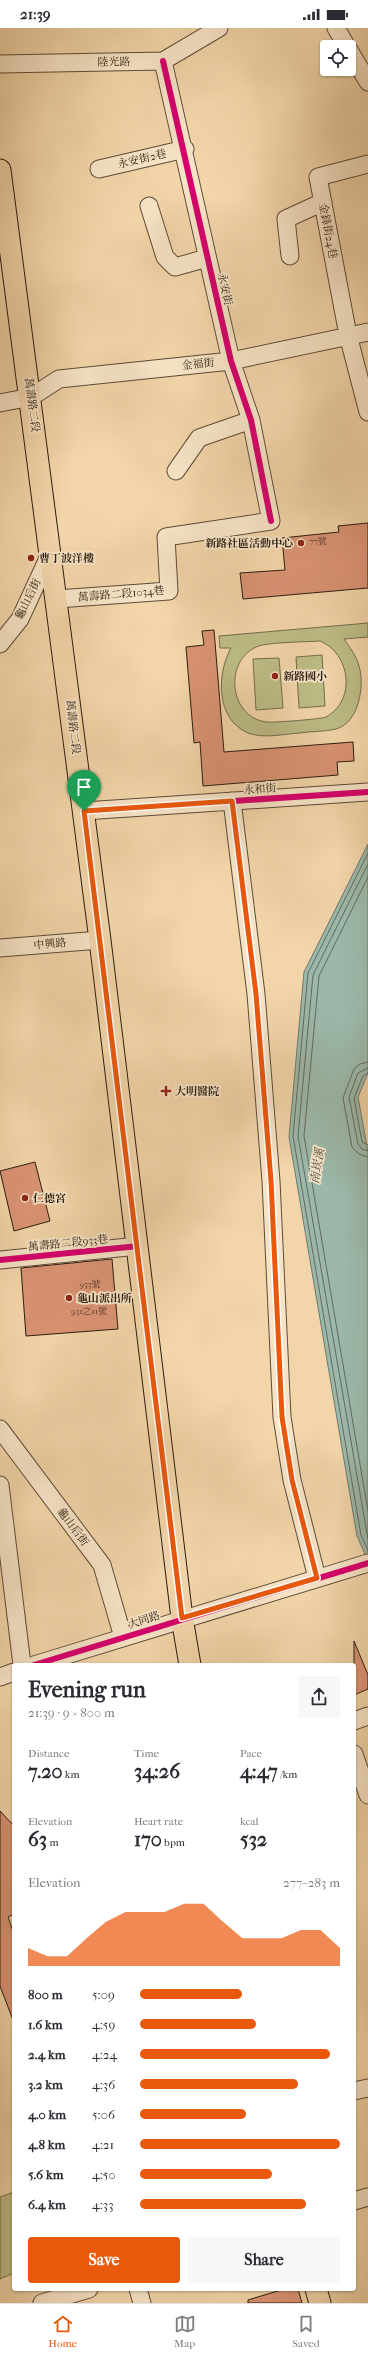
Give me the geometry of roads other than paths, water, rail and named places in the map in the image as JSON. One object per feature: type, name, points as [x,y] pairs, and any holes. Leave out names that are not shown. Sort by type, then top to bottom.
[{"type":"main road","name":"萬壽路二段","points":[[0,170],[31,397],[84,811],[182,1618],[190,1663]]},
{"type":"main road","points":[[317,2291],[320,2303]]},
{"type":"street","name":"陸光路","points":[[0,64],[163,61],[219,28]]},
{"type":"street","points":[[336,28],[343,40]]},
{"type":"street","name":"永安街","points":[[163,61],[185,149],[207,258],[231,361],[251,420],[271,521]]},
{"type":"street","points":[[356,62],[368,82]]},
{"type":"street","name":"永安街2巷","points":[[99,169],[185,149]]},
{"type":"street","name":"金鋒街24巷","points":[[368,164],[318,177],[348,335],[368,412]]},
{"type":"street","points":[[290,256],[286,219],[323,202]]},
{"type":"street","points":[[149,206],[166,258],[175,267],[207,258]]},
{"type":"street","name":"金福街","points":[[31,397],[59,379],[231,361],[348,335],[368,332]]},
{"type":"street","points":[[0,404],[31,397]]},
{"type":"street","points":[[176,471],[199,438],[251,420]]},
{"type":"street","name":"萬壽路二段1034巷","points":[[57,599],[169,591],[166,537],[271,521]]},
{"type":"street","name":"龜山后街","points":[[0,644],[20,619],[50,552]]},
{"type":"street","name":"永和街","points":[[84,811],[367,792]]},
{"type":"street","points":[[232,801],[258,1017],[271,1181],[282,1417],[292,1480],[317,1578]]},
{"type":"street","name":"中興路","points":[[0,948],[100,940]]},
{"type":"street","name":"萬壽路二段933巷","points":[[0,1260],[138,1246]]},
{"type":"street","name":"龜山后街","points":[[0,1429],[102,1565],[124,1637]]},
{"type":"street","points":[[0,1485],[12,1663]]},
{"type":"street","name":"大同路","points":[[40,1663],[182,1618],[361,1565]]},
{"type":"street","points":[[356,1720],[368,1716]]},
{"type":"street","points":[[356,1760],[368,1795]]},
{"type":"street","points":[[356,2091],[368,2088]]},
{"type":"street","points":[[356,2200],[368,2197]]},
{"type":"street","points":[[42,2303],[81,2291]]},
{"type":"street","points":[[139,2291],[142,2303]]},
{"type":"water","name":"南崁溪","points":[[368,844],[368,1073],[358,1097],[368,1152],[368,1561],[357,1536],[289,1137],[304,972]]},
{"type":"place","name":"新路社區活動中心","points":[[301,543]]},
{"type":"place","name":"曹丁波洋樓","points":[[31,558]]},
{"type":"place","name":"新路國小","points":[[275,676]]},
{"type":"place","name":"大明醫院","points":[[166,1091]]},
{"type":"place","name":"仁德宮","points":[[25,1198]]},
{"type":"place","name":"龜山派出所","points":[[69,1298]]}]
